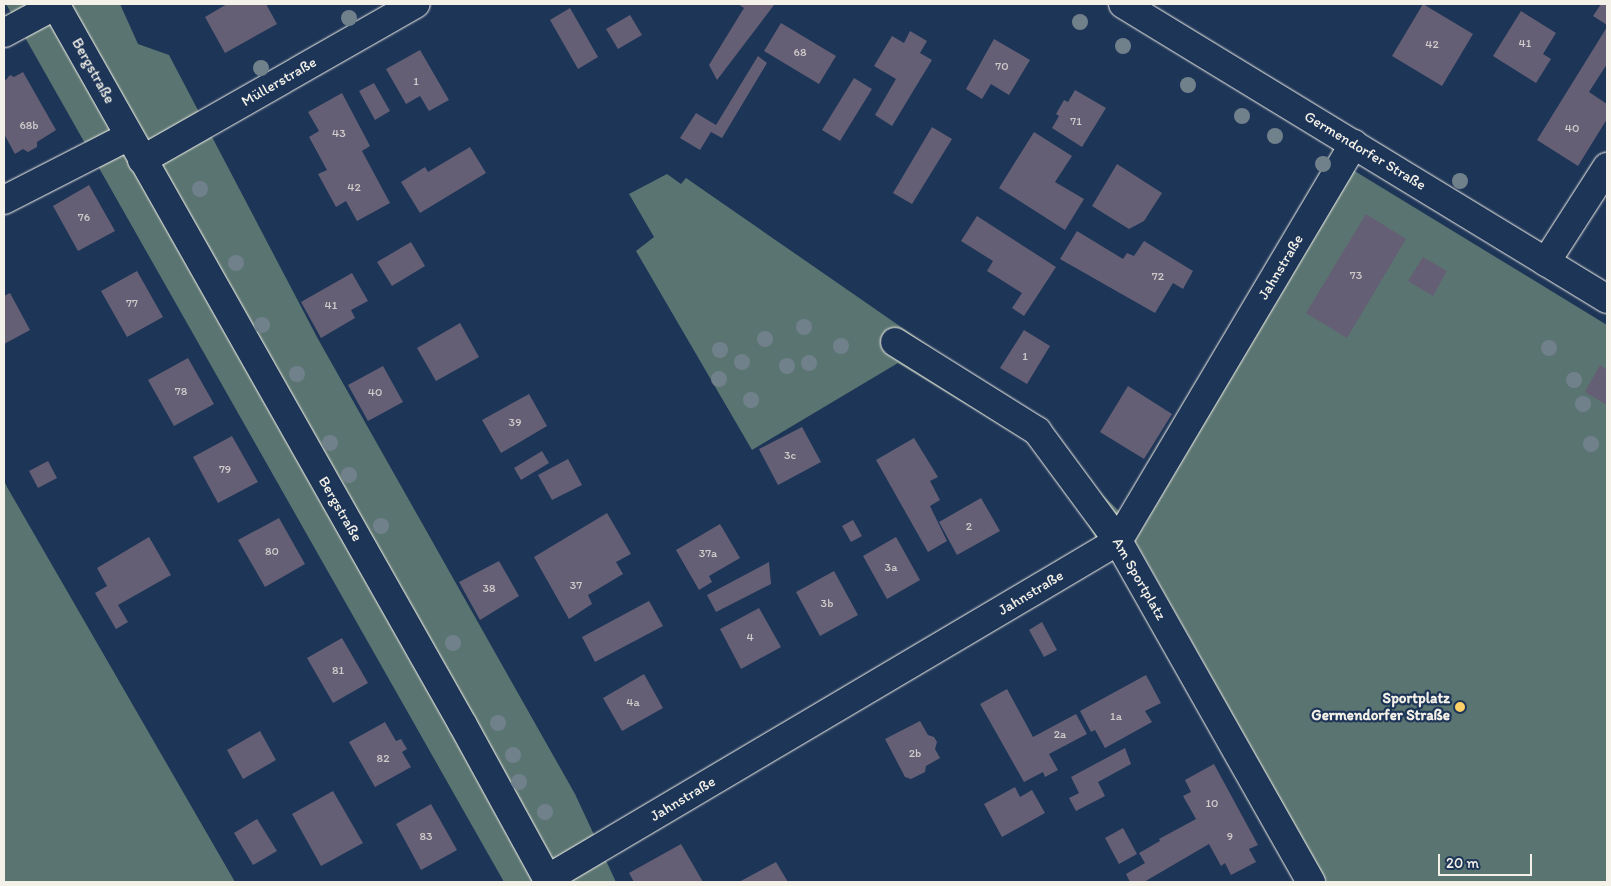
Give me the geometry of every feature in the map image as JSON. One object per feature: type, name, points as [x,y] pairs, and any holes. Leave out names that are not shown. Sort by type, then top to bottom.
[{"type":"street","name":"Bergstraße","points":[[4,33],[54,4],[458,717],[548,881]]},
{"type":"street","name":"Müllerstraße","points":[[142,160],[416,4]]},
{"type":"street","name":"Germendorfer Straße","points":[[1123,4],[1607,298]]},
{"type":"street","points":[[4,200],[129,136]]},
{"type":"street","name":"Jahnstraße","points":[[548,881],[1118,541],[1354,144]]},
{"type":"street","points":[[1546,262],[1607,167]]},
{"type":"street","name":"Am Sportplatz","points":[[895,342],[1037,431],[1118,541],[1311,882]]},
{"type":"green space","points":[[6,4],[120,4],[138,44],[169,55],[318,339],[575,794],[616,882],[504,882]]},
{"type":"green space","name":"Sportplatz Germendorfer Straße","points":[[1353,170],[1607,325],[1607,882],[1327,882],[1135,541]]},
{"type":"green space","points":[[667,174],[681,184],[686,178],[1057,435],[1086,479],[1120,512],[1097,540],[1045,452],[898,363],[752,450],[636,251],[654,237],[629,194]]},
{"type":"green space","points":[[4,480],[7,487],[235,882],[4,882]]},
{"type":"building","points":[[227,4],[266,4],[277,24],[225,53],[205,17]]},
{"type":"building","points":[[738,4],[774,5],[717,80],[709,65],[744,8]]},
{"type":"building","points":[[1423,4],[1473,34],[1442,86],[1392,56]]},
{"type":"building","points":[[1601,4],[1607,4],[1607,25],[1593,16]]},
{"type":"building","points":[[570,8],[598,57],[578,69],[550,20]]},
{"type":"building","points":[[1521,11],[1556,33],[1543,54],[1551,59],[1536,83],[1493,56]]},
{"type":"building","points":[[630,15],[642,35],[618,49],[606,29]]},
{"type":"building","points":[[781,23],[836,56],[819,84],[764,51]]},
{"type":"building","points":[[1607,27],[1607,64],[1589,92],[1607,104],[1607,119],[1578,166],[1537,140]]},
{"type":"building","points":[[910,31],[927,41],[920,53],[932,60],[892,126],[875,115],[896,79],[874,66],[892,36],[904,43]]},
{"type":"building","points":[[994,39],[1030,60],[1009,95],[991,84],[982,99],[966,89]]},
{"type":"building","points":[[420,50],[449,100],[429,111],[420,96],[406,104],[386,69]]},
{"type":"building","points":[[758,56],[767,63],[722,138],[711,132],[700,150],[680,138],[696,113],[716,125]]},
{"type":"building","points":[[23,72],[56,130],[37,142],[37,147],[28,152],[23,149],[15,154],[4,134],[4,82],[10,75],[14,77]]},
{"type":"building","points":[[854,78],[872,89],[840,141],[822,130]]},
{"type":"building","points":[[374,83],[390,111],[375,120],[359,91]]},
{"type":"building","points":[[1075,90],[1106,108],[1082,147],[1052,128],[1059,116],[1056,114],[1064,100],[1068,102]]},
{"type":"building","points":[[342,93],[370,146],[362,151],[390,203],[357,221],[346,201],[336,207],[318,174],[327,170],[309,137],[319,131],[308,112]]},
{"type":"building","points":[[932,127],[952,139],[912,204],[893,193]]},
{"type":"building","points":[[1034,132],[1072,156],[1055,182],[1084,199],[1065,230],[999,188]]},
{"type":"building","points":[[470,147],[486,173],[420,213],[401,182],[425,167],[428,172]]},
{"type":"building","points":[[1117,164],[1162,193],[1144,221],[1129,229],[1092,206]]},
{"type":"building","points":[[89,185],[115,231],[78,251],[53,206]]},
{"type":"building","points":[[1366,214],[1406,239],[1347,338],[1306,313]]},
{"type":"building","points":[[977,216],[1056,267],[1024,316],[1012,308],[1022,293],[987,271],[993,261],[961,241]]},
{"type":"building","points":[[1077,231],[1123,259],[1127,253],[1134,256],[1144,241],[1193,271],[1183,289],[1173,283],[1155,313],[1060,259]]},
{"type":"building","points":[[411,242],[425,266],[392,286],[377,262]]},
{"type":"building","points":[[1423,257],[1447,271],[1433,296],[1408,281]]},
{"type":"building","points":[[137,271],[163,317],[127,337],[101,291]]},
{"type":"building","points":[[352,273],[368,301],[351,310],[355,318],[321,338],[301,302]]},
{"type":"building","points":[[10,293],[30,330],[4,344],[4,296]]},
{"type":"building","points":[[460,323],[479,357],[436,381],[417,348]]},
{"type":"building","points":[[1024,330],[1050,346],[1027,384],[1000,368]]},
{"type":"building","points":[[188,358],[214,404],[174,426],[148,380]]},
{"type":"building","points":[[1600,365],[1607,370],[1607,405],[1585,392]]},
{"type":"building","points":[[383,366],[403,402],[368,421],[348,385]]},
{"type":"building","points":[[1128,386],[1172,414],[1144,459],[1100,432]]},
{"type":"building","points":[[529,394],[547,426],[501,453],[482,420]]},
{"type":"building","points":[[802,427],[821,462],[778,485],[759,449]]},
{"type":"building","points":[[232,436],[258,482],[218,503],[193,457]]},
{"type":"building","points":[[914,438],[938,477],[930,481],[940,500],[930,506],[947,541],[928,552],[876,460]]},
{"type":"building","points":[[542,451],[549,463],[521,480],[514,468]]},
{"type":"building","points":[[568,459],[582,485],[552,500],[538,475]]},
{"type":"building","points":[[48,461],[57,478],[38,488],[29,471]]},
{"type":"building","points":[[981,498],[1000,531],[957,555],[939,522]]},
{"type":"building","points":[[607,513],[631,554],[616,562],[623,574],[588,595],[592,604],[569,619],[534,557]]},
{"type":"building","points":[[279,518],[305,564],[265,587],[238,540]]},
{"type":"building","points":[[853,520],[862,536],[851,542],[842,526]]},
{"type":"building","points":[[720,524],[740,558],[709,576],[712,582],[699,590],[676,550]]},
{"type":"building","points":[[149,537],[171,575],[118,605],[128,622],[116,629],[95,593],[107,586],[97,568]]},
{"type":"building","points":[[896,537],[920,580],[887,599],[863,556]]},
{"type":"building","points":[[499,561],[519,596],[480,620],[459,582]]},
{"type":"building","points":[[769,562],[771,584],[716,612],[707,595]]},
{"type":"building","points":[[834,571],[858,615],[820,636],[796,592]]},
{"type":"building","points":[[649,601],[663,626],[595,662],[582,637]]},
{"type":"building","points":[[759,608],[781,647],[741,669],[720,629]]},
{"type":"building","points":[[1042,622],[1057,650],[1044,657],[1029,630]]},
{"type":"building","points":[[342,638],[368,683],[333,703],[307,658]]},
{"type":"building","points":[[644,674],[663,708],[622,731],[603,698]]},
{"type":"building","points":[[1146,675],[1161,703],[1145,711],[1152,722],[1105,748],[1095,730],[1091,732],[1080,711]]},
{"type":"building","points":[[1007,689],[1033,737],[1076,714],[1087,734],[1049,754],[1058,770],[1045,777],[1043,772],[1024,782],[980,704]]},
{"type":"building","points":[[920,721],[928,735],[934,737],[937,742],[935,749],[940,758],[926,766],[925,772],[911,779],[905,777],[885,739]]},
{"type":"building","points":[[385,722],[396,741],[401,739],[407,749],[402,752],[411,767],[375,787],[349,742]]},
{"type":"building","points":[[260,731],[276,760],[243,779],[227,750]]},
{"type":"building","points":[[1125,748],[1131,764],[1098,782],[1105,796],[1076,811],[1069,798],[1079,793],[1071,777]]},
{"type":"building","points":[[1214,764],[1258,845],[1249,849],[1256,862],[1231,875],[1225,863],[1221,866],[1209,844],[1144,882],[1130,882],[1126,874],[1145,863],[1139,853],[1160,841],[1159,839],[1196,819],[1183,796],[1191,792],[1185,780]]},
{"type":"building","points":[[1015,787],[1020,797],[1032,790],[1045,813],[1002,837],[984,804]]},
{"type":"building","points":[[333,791],[363,843],[321,866],[292,814]]},
{"type":"building","points":[[431,804],[457,850],[421,870],[396,824]]},
{"type":"building","points":[[257,819],[277,851],[253,865],[234,833]]},
{"type":"building","points":[[1123,828],[1137,854],[1119,864],[1105,838]]},
{"type":"building","points":[[681,844],[703,882],[634,882],[629,873]]},
{"type":"building","points":[[776,862],[788,882],[739,882]]},
{"type":"place","name":"Sportplatz Germendorfer Straße","points":[[1460,707]]}]
